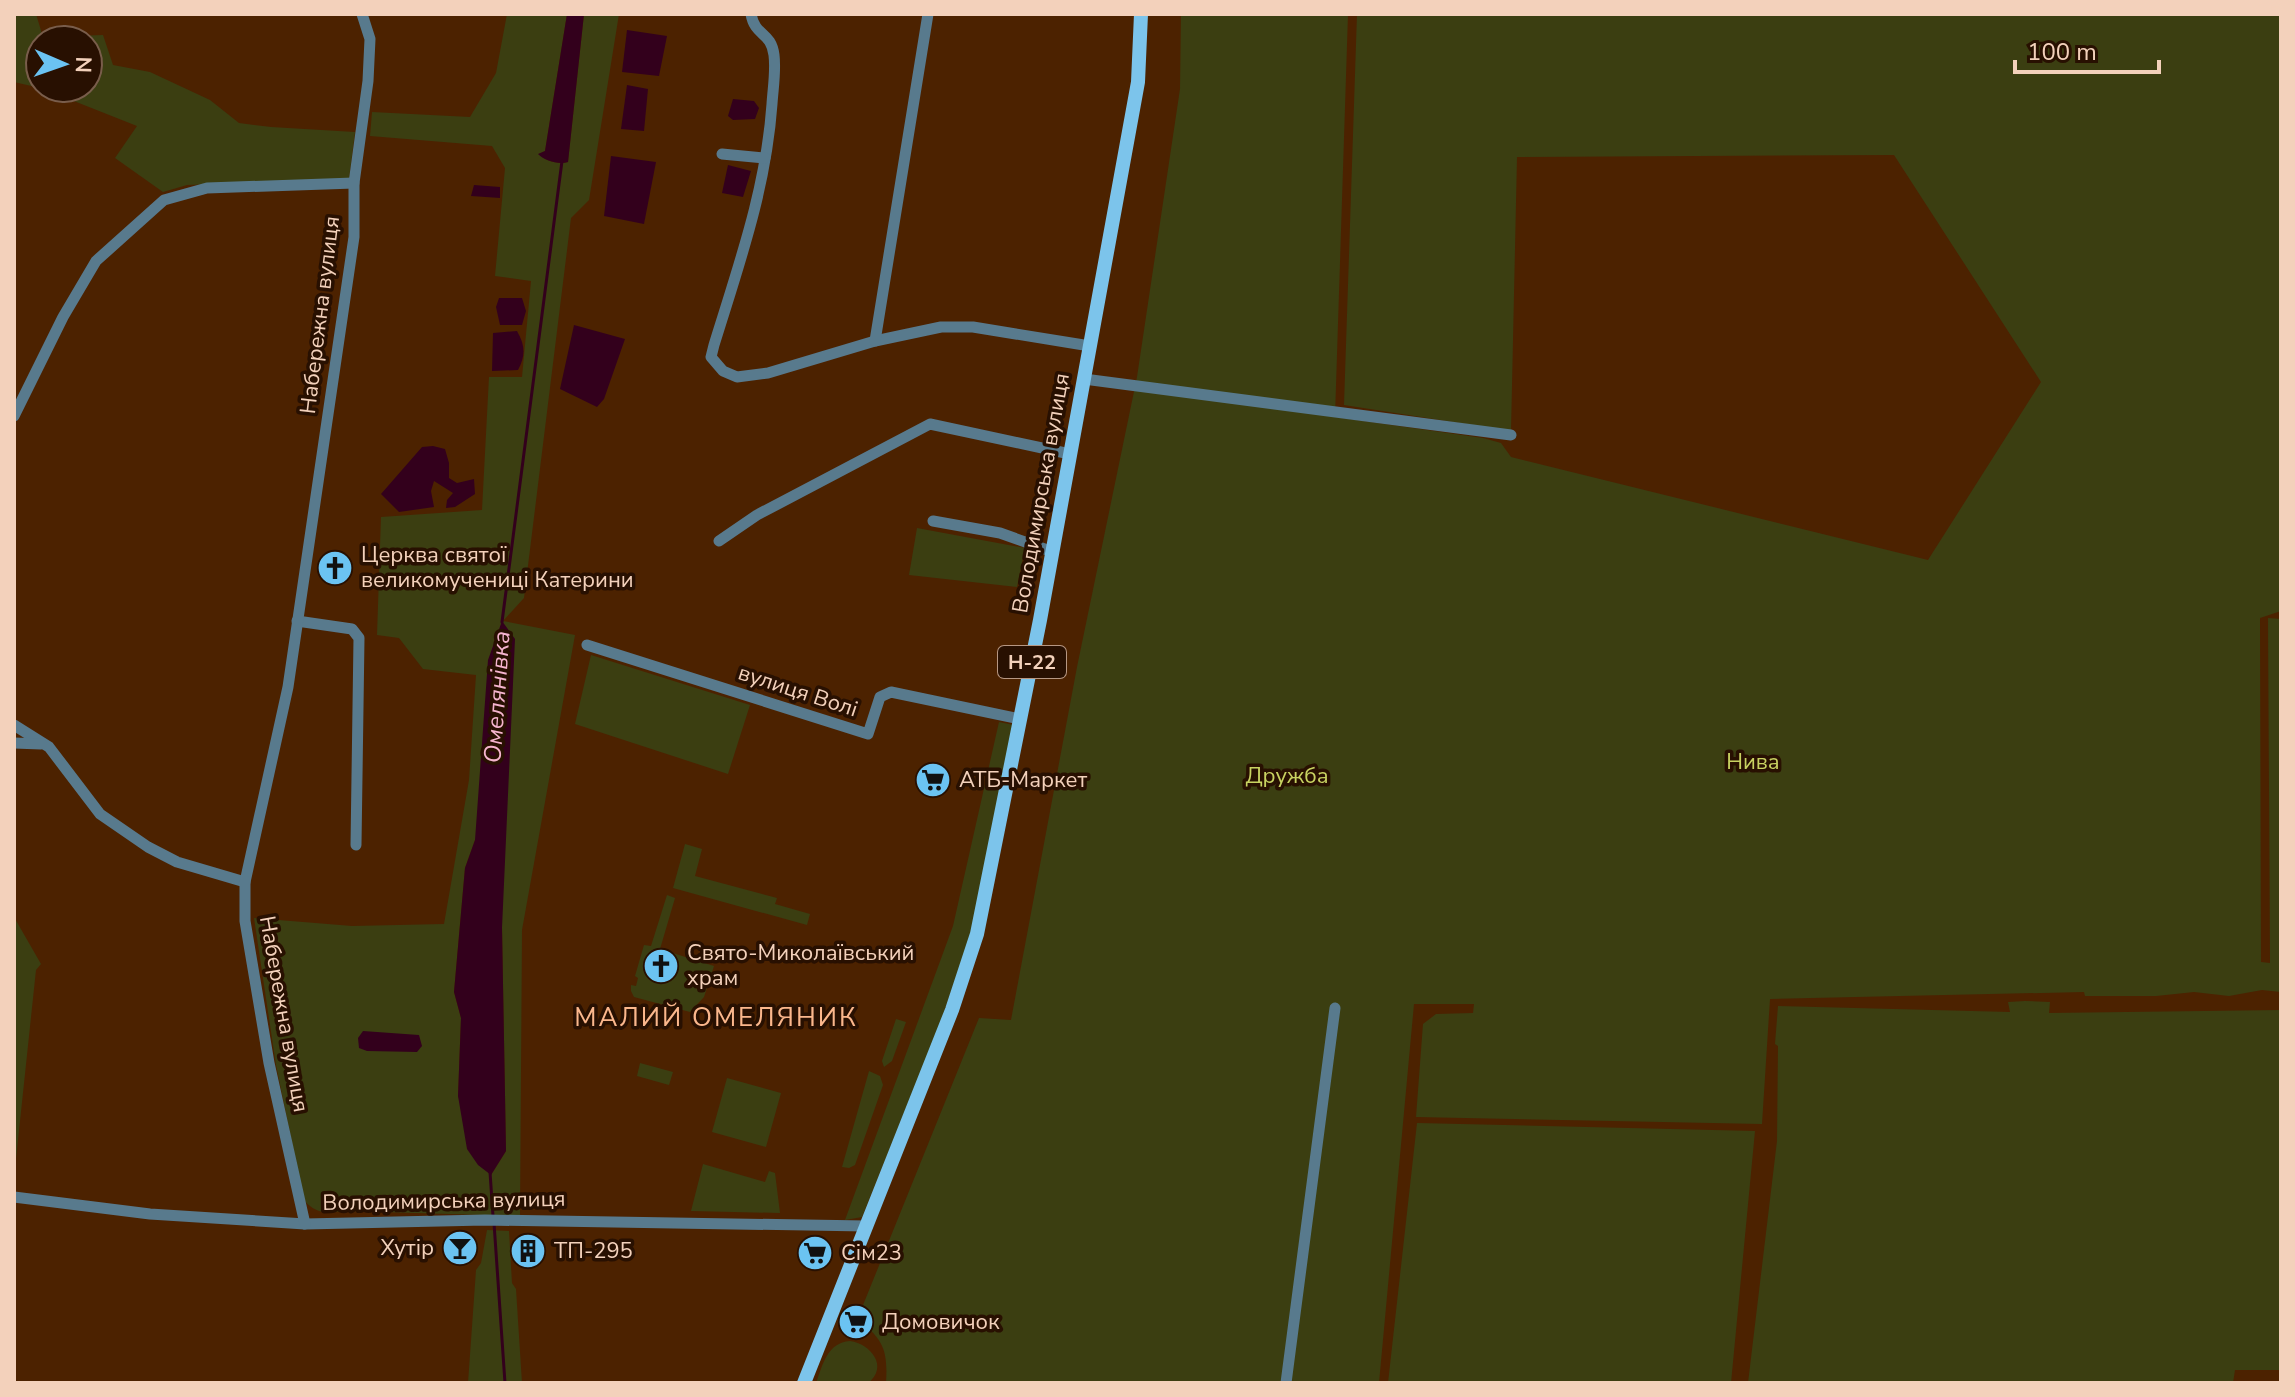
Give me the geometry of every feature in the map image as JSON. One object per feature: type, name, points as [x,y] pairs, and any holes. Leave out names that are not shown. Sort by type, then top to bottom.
[{"type":"main road","name":"Володимирська вулиця","points":[[804,1383],[952,1010],[977,934],[1053,552],[1138,82],[1141,14]]},
{"type":"street","name":"Набережна вулиця","points":[[305,1224],[269,1063],[245,921],[245,882],[288,687],[354,237],[354,183],[368,81],[370,39],[362,14]]},
{"type":"street","name":"Володимирська вулиця","points":[[751,14],[753,27],[771,41],[774,56],[770,127],[756,214],[711,357],[723,371],[737,377],[768,373],[875,341],[941,327],[1090,346]]},
{"type":"street","points":[[875,341],[928,14]]},
{"type":"street","points":[[722,154],[765,158]]},
{"type":"street","points":[[14,416],[63,317],[96,261],[164,200],[207,188],[354,183]]},
{"type":"street","points":[[1084,379],[1511,435]]},
{"type":"street","points":[[719,541],[757,515],[930,424],[1070,454]]},
{"type":"street","points":[[933,521],[1000,533],[1053,552]]},
{"type":"street","points":[[297,621],[352,629],[359,638],[356,845]]},
{"type":"street","name":"вулиця Волі","points":[[587,645],[868,734],[880,697],[891,692],[1020,719]]},
{"type":"street","points":[[14,725],[45,745],[100,814],[148,847],[177,862],[245,882]]},
{"type":"street","points":[[14,743],[45,745]]},
{"type":"street","points":[[1286,1383],[1335,1008]]},
{"type":"street","name":"Володимирська вулиця","points":[[19,1197],[150,1214],[305,1224],[491,1220],[866,1226]]},
{"type":"green space","points":[[36,14],[39,24],[24,24],[24,84],[14,82],[14,15]]},
{"type":"green space","points":[[507,14],[567,14],[545,151],[539,154],[552,162],[568,162],[584,14],[619,14],[589,200],[571,218],[524,598],[503,621],[575,635],[522,930],[520,1216],[324,1212],[314,1209],[304,1200],[276,1065],[254,918],[352,926],[444,924],[469,780],[476,675],[423,669],[399,638],[377,635],[381,517],[482,510],[489,377],[522,377],[531,281],[495,276],[505,168],[492,146],[370,136],[372,112],[470,117],[496,73]],"holes":[[[475,840],[502,928],[506,1151],[491,1175],[458,1096],[461,1018],[454,992],[465,868]]]},
{"type":"green space","points":[[1181,14],[1348,14],[1335,417],[1483,438],[1501,443],[1511,457],[1928,560],[2041,382],[1894,155],[1517,157],[1511,431],[1344,405],[1357,14],[2281,14],[2281,611],[2260,618],[2261,962],[2270,963],[2268,618],[2281,619],[2281,992],[2262,990],[2229,996],[2194,992],[2156,996],[2085,996],[2084,992],[1770,999],[1762,1124],[1416,1117],[1423,1024],[1436,1014],[1473,1013],[1474,1004],[1414,1004],[1379,1383],[886,1383],[885,1354],[879,1340],[857,1320],[979,1018],[1011,1020],[1077,667],[1137,377],[1180,89]]},
{"type":"green space","points":[[104,38],[113,65],[150,72],[210,100],[239,123],[355,132],[349,179],[187,185],[163,192],[115,158],[137,126],[81,104],[104,104]]},
{"type":"green space","points":[[917,528],[1025,548],[1017,587],[909,575]]},
{"type":"green space","points":[[591,655],[750,705],[728,774],[575,724]]},
{"type":"green space","points":[[999,722],[1014,725],[971,933],[939,1026],[862,1217],[845,1220],[953,926]]},
{"type":"green space","points":[[685,844],[702,849],[695,876],[777,898],[775,904],[810,914],[807,925],[673,888]]},
{"type":"green space","points":[[667,895],[675,898],[660,949],[714,966],[704,997],[690,1012],[634,997],[631,991],[631,985],[636,986],[638,978],[635,976],[644,945],[651,946]]},
{"type":"green space","points":[[14,917],[41,964],[36,970],[16,1159]]},
{"type":"green space","points":[[2008,1002],[2050,1002],[2049,1013],[2281,1010],[2281,1370],[2235,1370],[2233,1383],[1748,1383],[1777,1141],[1778,1046],[1775,1044],[1778,1006],[2010,1012]]},
{"type":"green space","points":[[896,1019],[906,1022],[892,1061],[884,1067],[882,1061]]},
{"type":"green space","points":[[640,1063],[673,1072],[669,1085],[637,1076]]},
{"type":"green space","points":[[869,1071],[880,1076],[883,1085],[855,1165],[842,1167]]},
{"type":"green space","points":[[727,1078],[781,1093],[766,1147],[712,1132]]},
{"type":"green space","points":[[1417,1123],[1755,1131],[1731,1383],[1388,1383]]},
{"type":"green space","points":[[703,1164],[765,1182],[769,1171],[775,1173],[780,1213],[691,1211]]},
{"type":"green space","points":[[487,1230],[509,1231],[522,1383],[468,1383],[476,1270],[481,1263]]},
{"type":"green space","points":[[850,1341],[865,1347],[875,1357],[877,1370],[874,1377],[868,1383],[816,1383],[831,1350]]},
{"type":"water","points":[[567,14],[584,14],[568,162],[560,163],[538,154],[545,151]]},
{"type":"water","points":[[627,30],[667,36],[659,76],[622,72]]},
{"type":"water","points":[[627,85],[648,89],[644,131],[621,129]]},
{"type":"water","points":[[733,99],[754,101],[759,108],[755,119],[733,120],[728,116]]},
{"type":"water","points":[[611,156],[656,162],[644,224],[604,216]]},
{"type":"water","points":[[728,165],[751,171],[743,197],[722,193]]},
{"type":"water","points":[[474,185],[500,187],[500,198],[471,196]]},
{"type":"water","points":[[499,298],[522,298],[526,311],[522,325],[500,325],[496,307]]},
{"type":"water","points":[[574,325],[625,339],[604,399],[597,407],[560,389]]},
{"type":"water","points":[[517,331],[524,350],[518,370],[492,371],[493,333]]},
{"type":"water","points":[[422,447],[445,449],[449,478],[457,483],[474,479],[475,494],[455,507],[446,508],[447,500],[453,493],[434,481],[431,491],[434,507],[399,512],[381,494]]},
{"type":"water","points":[[502,621],[515,639],[502,928],[506,1151],[491,1175],[478,1165],[467,1149],[458,1096],[461,1018],[454,992],[465,868],[475,840],[488,660]]},
{"type":"water","points":[[363,1031],[419,1035],[422,1046],[417,1052],[367,1051],[359,1048],[358,1038]]},
{"type":"waterway","name":"Омелянівка","points":[[502,622],[562,161]]},
{"type":"waterway","name":"Омелянівка","points":[[490,1172],[493,1216]]},
{"type":"waterway","name":"Омелянівка","points":[[494,1223],[505,1383]]},
{"type":"place","name":"Церква святої великомучениці Катерини","points":[[335,568]]},
{"type":"place","name":"АТБ-Маркет","points":[[933,780]]},
{"type":"place","name":"Свято-Миколаївський храм","points":[[661,966]]},
{"type":"place","name":"Хутір","points":[[460,1248]]},
{"type":"place","name":"ТП-295","points":[[528,1251]]},
{"type":"place","name":"Сім23","points":[[815,1253]]},
{"type":"place","name":"Домовичок","points":[[856,1322]]},
{"type":"district","name":"МАЛИЙ ОМЕЛЯНИК","points":[[716,1017]]},
{"type":"park label","name":"Нива","points":[[1753,762]]},
{"type":"park label","name":"Дружба","points":[[1287,776]]}]
